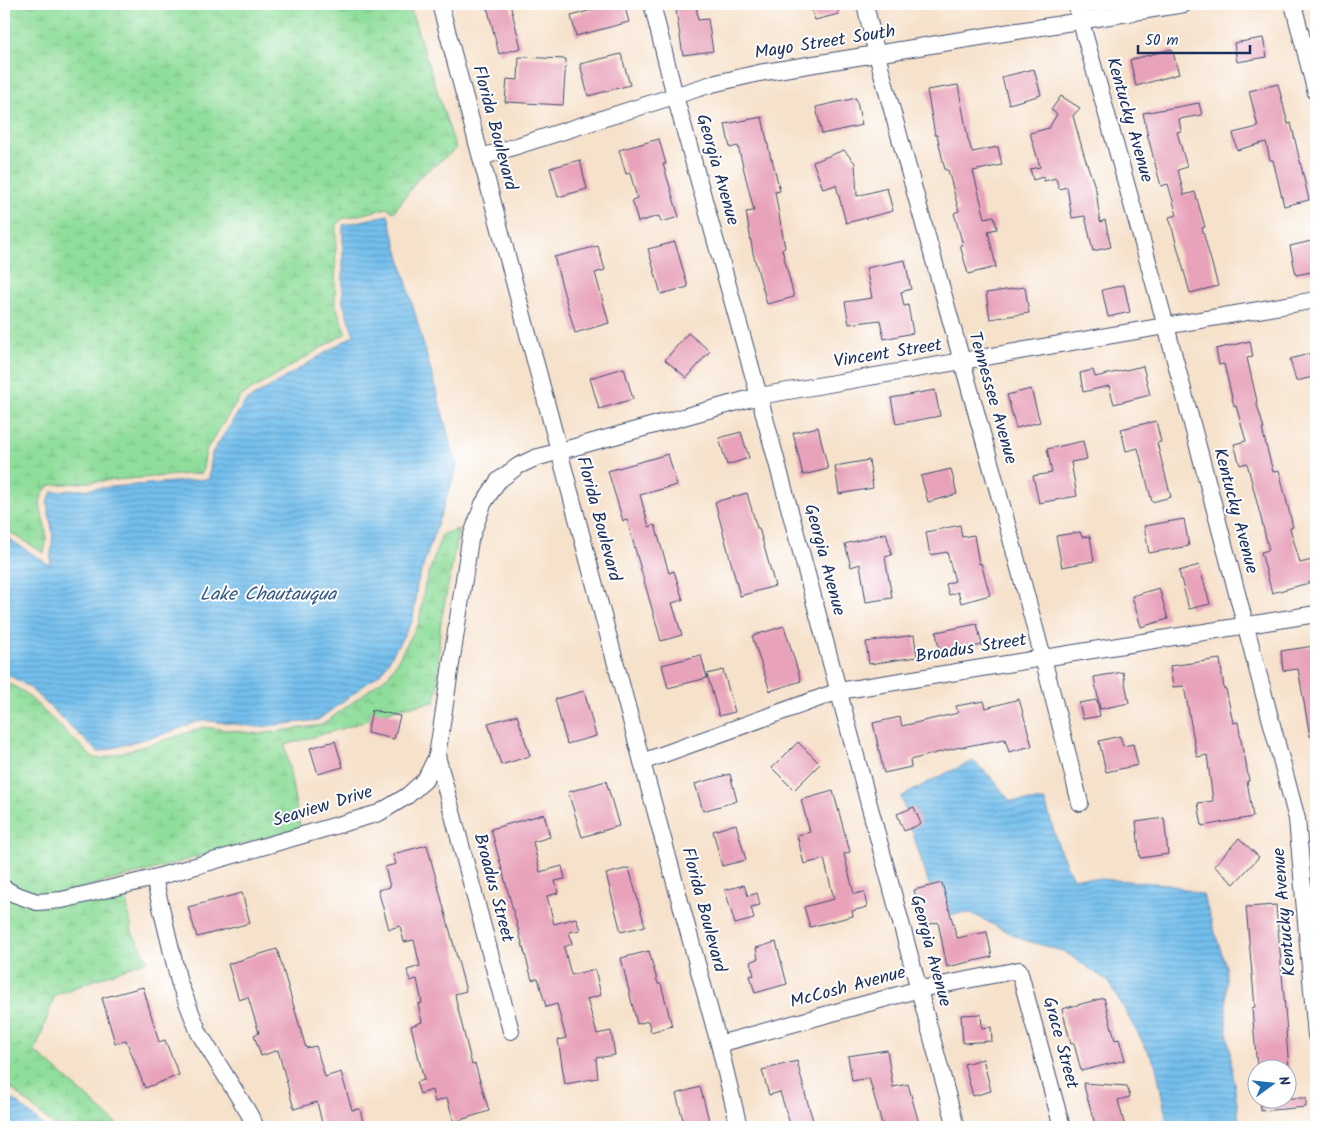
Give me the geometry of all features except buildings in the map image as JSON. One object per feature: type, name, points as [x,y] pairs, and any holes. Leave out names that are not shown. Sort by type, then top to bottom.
[{"type":"street","name":"Florida Boulevard","points":[[440,4],[719,1044],[738,1127]]},
{"type":"street","name":"Georgia Avenue","points":[[652,4],[956,1127]]},
{"type":"street","name":"Tennessee Avenue","points":[[865,4],[877,55],[961,362],[1044,658],[1080,803]]},
{"type":"street","name":"Kentucky Avenue","points":[[1076,4],[1166,326],[1244,626],[1297,818],[1316,1036]]},
{"type":"street","name":"Mayo Street South","points":[[482,157],[712,84],[759,73],[1184,4]]},
{"type":"street","points":[[1293,4],[1316,93]]},
{"type":"street","name":"Vincent Street","points":[[559,452],[758,396],[1316,300]]},
{"type":"street","name":"Seaview Drive","points":[[4,888],[14,894],[37,902],[62,900],[154,878],[379,813],[407,796],[425,780],[437,756],[470,540],[482,504],[498,481],[518,466],[535,458],[559,452]]},
{"type":"street","name":"Broadus Street","points":[[642,762],[839,690],[1316,614]]},
{"type":"street","name":"Broadus Street","points":[[437,756],[511,1031]]},
{"type":"street","points":[[154,878],[179,982],[199,1033],[256,1127]]},
{"type":"street","name":"McCosh Avenue","points":[[719,1044],[920,989],[1019,970]]},
{"type":"street","name":"Grace Street","points":[[1019,970],[1062,1127]]},
{"type":"green space","points":[[4,4],[411,4],[411,11],[456,149],[419,177],[394,212],[387,208],[342,219],[336,225],[335,304],[346,333],[241,396],[206,450],[202,473],[51,485],[45,490],[41,501],[46,535],[44,553],[11,533],[4,514]]},
{"type":"green space","points":[[459,529],[440,627],[438,683],[435,702],[400,708],[351,726],[285,745],[300,828],[152,870],[61,893],[38,894],[18,887],[4,878],[4,681],[24,692],[92,757],[100,759],[203,727],[260,734],[322,725],[389,675],[419,623],[425,585],[442,534]]},
{"type":"green space","points":[[125,893],[132,932],[148,960],[55,995],[35,1052],[120,1127],[55,1127],[10,1087],[4,1086],[4,897]]},
{"type":"water","name":"Lake Chautauqua","points":[[388,215],[457,467],[417,584],[413,620],[382,672],[318,720],[259,727],[202,720],[170,732],[98,752],[29,687],[4,672],[4,536],[50,565],[53,534],[47,503],[52,492],[209,479],[212,453],[245,402],[354,335],[343,303],[343,225]]},
{"type":"water","points":[[973,761],[991,777],[1010,801],[1045,801],[1059,848],[1072,877],[1169,884],[1203,895],[1226,967],[1226,1022],[1240,1127],[1168,1127],[1156,1066],[1109,982],[1065,952],[1021,939],[971,913],[939,915],[901,797]]},
{"type":"water","points":[[4,1093],[6,1093],[45,1127],[4,1127]]}]
